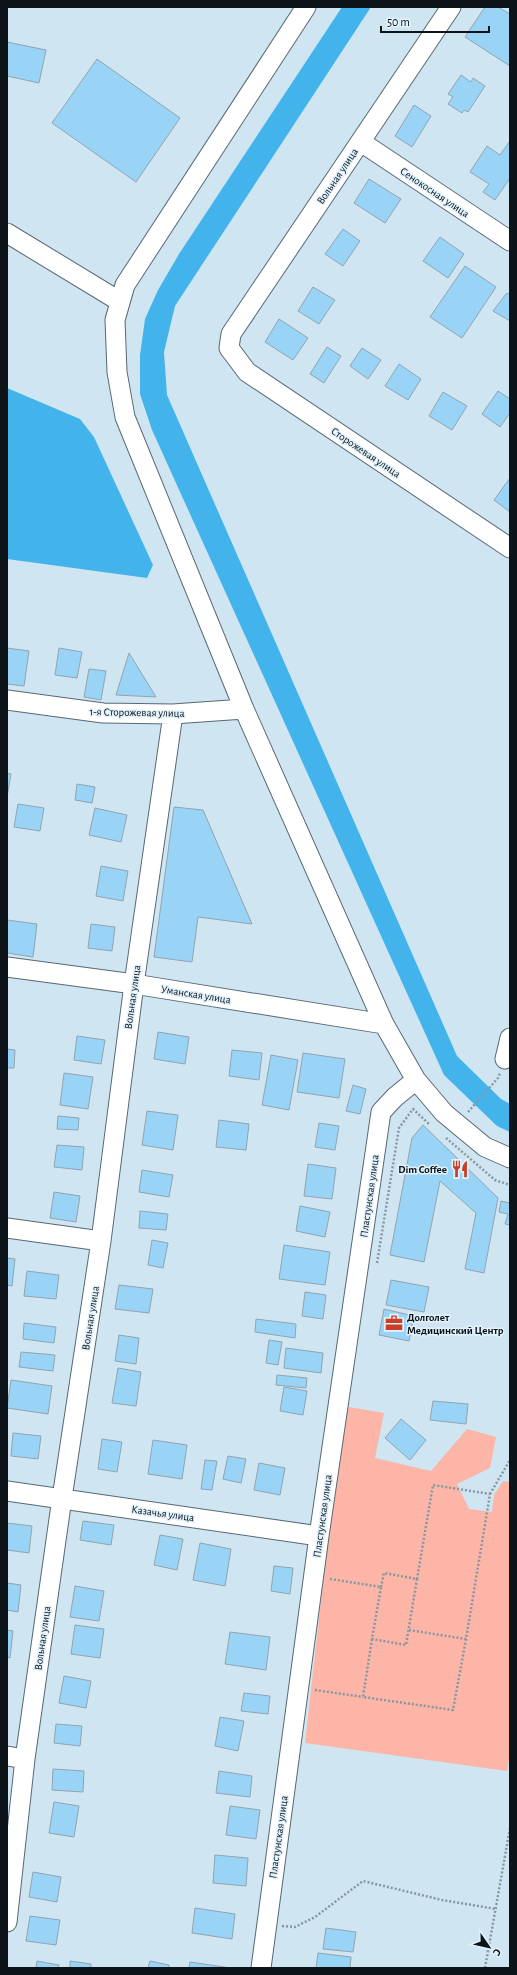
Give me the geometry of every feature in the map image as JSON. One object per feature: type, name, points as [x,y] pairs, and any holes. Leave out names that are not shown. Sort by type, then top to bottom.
[{"type":"street","points":[[306,7],[125,285],[119,301],[115,320],[117,372],[125,417],[244,709],[384,1024],[416,1080],[444,1113],[485,1147],[510,1158]]},
{"type":"street","name":"Вольная улица","points":[[229,348],[231,334],[451,7]]},
{"type":"street","name":"Сенокосная улица","points":[[361,142],[510,241]]},
{"type":"street","points":[[7,233],[119,301]]},
{"type":"street","name":"Сторожевая улица","points":[[229,348],[247,372],[510,548]]},
{"type":"street","name":"1-я Сторожевая улица","points":[[7,700],[103,713],[173,714],[244,709]]},
{"type":"street","name":"Вольная улица","points":[[7,1922],[26,1759],[62,1498],[102,1241],[134,984],[173,714]]},
{"type":"street","name":"Уманская улица","points":[[7,967],[134,984],[384,1024]]},
{"type":"street","points":[[504,1059],[510,1038]]},
{"type":"street","name":"Пластунская улица","points":[[261,1968],[319,1536],[381,1112],[394,1097],[416,1080]]},
{"type":"street","points":[[7,1228],[102,1241]]},
{"type":"street","name":"Казачья улица","points":[[7,1491],[319,1536]]},
{"type":"street","points":[[7,1756],[26,1759]]},
{"type":"path","points":[[474,1106],[491,1087]]},
{"type":"path","points":[[376,1271],[399,1128],[413,1109],[435,1129]]},
{"type":"path","points":[[441,1134],[495,1180],[510,1185]]},
{"type":"path","points":[[315,1690],[453,1710],[490,1494],[510,1460]]},
{"type":"path","points":[[372,1639],[406,1645],[433,1485],[490,1494]]},
{"type":"path","points":[[329,1587],[331,1572]]},
{"type":"path","points":[[363,1697],[384,1573],[418,1579]]},
{"type":"path","points":[[330,1579],[381,1587]]},
{"type":"path","points":[[409,1630],[466,1640]]},
{"type":"path","points":[[314,1697],[316,1682]]},
{"type":"path","points":[[485,1968],[490,1933],[496,1909],[510,1828]]},
{"type":"path","points":[[281,1926],[295,1927],[315,1917],[363,1881],[442,1900],[496,1909]]},
{"type":"path","points":[[280,1933],[282,1919]]},
{"type":"shaded area","points":[[343,1406],[384,1413],[375,1458],[431,1471],[467,1429],[496,1437],[490,1468],[457,1484],[469,1509],[492,1512],[494,1495],[503,1481],[510,1482],[510,1753],[507,1771],[305,1743]]},
{"type":"water","points":[[342,7],[371,7],[175,306],[164,352],[167,395],[457,1056],[501,1099],[510,1104],[510,1132],[497,1126],[444,1075],[152,430],[140,394],[140,355],[145,319],[158,290],[179,254]]},
{"type":"water","points":[[7,388],[80,419],[94,437],[153,565],[147,578],[7,559]]},
{"type":"building","points":[[485,7],[498,7],[510,14],[510,66],[465,37]]},
{"type":"building","points":[[7,42],[46,50],[39,83],[7,76]]},
{"type":"building","points":[[97,59],[180,118],[136,182],[52,123]]},
{"type":"building","points":[[461,75],[471,82],[473,78],[485,86],[468,112],[464,110],[462,113],[448,104],[453,97],[448,94]]},
{"type":"building","points":[[414,105],[431,116],[412,147],[395,136]]},
{"type":"building","points":[[510,141],[510,178],[495,200],[483,192],[489,184],[470,172],[487,146],[500,155]]},
{"type":"building","points":[[369,179],[401,199],[385,223],[354,203]]},
{"type":"building","points":[[343,229],[360,241],[343,266],[325,254]]},
{"type":"building","points":[[440,237],[464,254],[448,278],[423,261]]},
{"type":"building","points":[[465,266],[496,287],[462,338],[430,317]]},
{"type":"building","points":[[313,287],[335,300],[319,324],[298,311]]},
{"type":"building","points":[[510,293],[510,321],[493,311],[506,294]]},
{"type":"building","points":[[279,319],[308,338],[293,360],[265,342]]},
{"type":"building","points":[[327,347],[341,356],[324,383],[310,374]]},
{"type":"building","points":[[362,348],[381,360],[368,379],[350,366]]},
{"type":"building","points":[[399,364],[421,379],[408,400],[385,386]]},
{"type":"building","points":[[498,391],[510,399],[510,413],[500,427],[482,414]]},
{"type":"building","points":[[443,392],[467,406],[452,430],[429,416]]},
{"type":"building","points":[[510,478],[510,512],[494,500]]},
{"type":"building","points":[[7,648],[29,651],[24,686],[7,684]]},
{"type":"building","points":[[59,648],[82,652],[77,678],[55,675]]},
{"type":"building","points":[[129,653],[156,697],[116,695]]},
{"type":"building","points":[[89,669],[106,671],[101,700],[84,697]]},
{"type":"building","points":[[7,773],[11,774],[7,797]]},
{"type":"building","points":[[77,784],[95,787],[92,803],[75,800]]},
{"type":"building","points":[[18,804],[44,808],[40,831],[14,827]]},
{"type":"building","points":[[174,807],[203,810],[252,924],[198,917],[192,962],[154,957]]},
{"type":"building","points":[[95,808],[127,815],[121,842],[89,835]]},
{"type":"building","points":[[101,866],[128,871],[123,901],[96,896]]},
{"type":"building","points":[[7,920],[37,924],[33,957],[7,953]]},
{"type":"building","points":[[91,924],[115,927],[112,951],[88,948]]},
{"type":"building","points":[[158,1032],[189,1037],[185,1064],[154,1059]]},
{"type":"building","points":[[77,1036],[105,1040],[101,1064],[74,1060]]},
{"type":"building","points":[[7,1049],[15,1050],[14,1068],[7,1068]]},
{"type":"building","points":[[232,1050],[262,1053],[259,1080],[229,1076]]},
{"type":"building","points":[[303,1053],[345,1059],[339,1098],[297,1092]]},
{"type":"building","points":[[271,1055],[298,1060],[289,1110],[262,1105]]},
{"type":"building","points":[[64,1073],[93,1077],[88,1109],[60,1105]]},
{"type":"building","points":[[353,1085],[366,1089],[360,1114],[346,1111]]},
{"type":"building","points":[[147,1111],[178,1115],[173,1150],[142,1145]]},
{"type":"building","points":[[58,1116],[79,1118],[78,1130],[57,1129]]},
{"type":"building","points":[[219,1120],[249,1124],[246,1150],[216,1147]]},
{"type":"building","points":[[319,1123],[339,1126],[335,1150],[315,1147]]},
{"type":"building","points":[[423,1125],[498,1198],[484,1273],[465,1269],[476,1213],[440,1181],[424,1262],[390,1255],[412,1138]]},
{"type":"building","points":[[57,1145],[84,1147],[82,1170],[54,1167]]},
{"type":"building","points":[[308,1164],[336,1168],[332,1199],[304,1196]]},
{"type":"building","points":[[142,1170],[173,1175],[169,1197],[139,1192]]},
{"type":"building","points":[[54,1192],[80,1196],[76,1222],[50,1218]]},
{"type":"building","points":[[501,1201],[510,1203],[510,1225],[505,1224],[508,1214],[499,1212]]},
{"type":"building","points":[[300,1206],[330,1212],[325,1237],[296,1231]]},
{"type":"building","points":[[140,1211],[168,1214],[166,1230],[139,1228]]},
{"type":"building","points":[[152,1240],[168,1243],[163,1268],[148,1265]]},
{"type":"building","points":[[284,1245],[330,1252],[325,1285],[279,1279]]},
{"type":"building","points":[[7,1258],[15,1259],[12,1286],[7,1285]]},
{"type":"building","points":[[27,1271],[59,1275],[56,1299],[24,1296]]},
{"type":"building","points":[[391,1280],[429,1287],[424,1312],[386,1305]]},
{"type":"building","points":[[119,1285],[153,1289],[149,1313],[115,1309]]},
{"type":"building","points":[[305,1292],[326,1295],[323,1319],[302,1316]]},
{"type":"building","points":[[384,1309],[414,1316],[409,1341],[379,1335]]},
{"type":"building","points":[[256,1319],[296,1324],[295,1338],[255,1332]]},
{"type":"building","points":[[24,1323],[56,1327],[54,1343],[23,1339]]},
{"type":"building","points":[[119,1335],[139,1338],[136,1364],[115,1361]]},
{"type":"building","points":[[269,1340],[282,1342],[278,1365],[266,1363]]},
{"type":"building","points":[[286,1348],[323,1353],[321,1373],[284,1368]]},
{"type":"building","points":[[21,1352],[55,1355],[53,1371],[19,1367]]},
{"type":"building","points":[[118,1368],[141,1372],[136,1406],[112,1403]]},
{"type":"building","points":[[277,1375],[307,1378],[306,1388],[276,1385]]},
{"type":"building","points":[[11,1380],[52,1386],[48,1414],[7,1408]]},
{"type":"building","points":[[284,1387],[307,1391],[303,1415],[280,1411]]},
{"type":"building","points":[[433,1401],[468,1404],[466,1424],[430,1420]]},
{"type":"building","points":[[401,1419],[426,1440],[410,1460],[385,1438]]},
{"type":"building","points":[[13,1433],[41,1436],[38,1459],[11,1456]]},
{"type":"building","points":[[102,1439],[122,1442],[117,1472],[98,1469]]},
{"type":"building","points":[[153,1440],[187,1445],[182,1479],[148,1474]]},
{"type":"building","points":[[228,1456],[246,1459],[241,1483],[223,1479]]},
{"type":"building","points":[[205,1460],[217,1461],[212,1490],[201,1489]]},
{"type":"building","points":[[259,1463],[285,1468],[280,1495],[254,1490]]},
{"type":"building","points":[[83,1521],[114,1525],[111,1545],[80,1540]]},
{"type":"building","points":[[7,1523],[32,1526],[29,1553],[7,1550]]},
{"type":"building","points":[[160,1535],[183,1539],[177,1570],[154,1565]]},
{"type":"building","points":[[200,1543],[231,1549],[225,1586],[193,1580]]},
{"type":"building","points":[[274,1566],[293,1568],[290,1594],[271,1591]]},
{"type":"building","points":[[7,1583],[21,1585],[18,1612],[7,1610]]},
{"type":"building","points":[[75,1586],[104,1591],[99,1621],[70,1617]]},
{"type":"building","points":[[75,1625],[104,1629],[100,1658],[71,1654]]},
{"type":"building","points":[[7,1630],[13,1631],[10,1658],[7,1657]]},
{"type":"building","points":[[230,1632],[270,1637],[266,1670],[225,1664]]},
{"type":"building","points":[[64,1676],[91,1681],[86,1708],[59,1703]]},
{"type":"building","points":[[244,1693],[270,1696],[268,1714],[241,1711]]},
{"type":"building","points":[[220,1717],[244,1721],[238,1751],[215,1746]]},
{"type":"building","points":[[56,1724],[82,1726],[80,1746],[54,1743]]},
{"type":"building","points":[[53,1769],[84,1771],[83,1792],[52,1790]]},
{"type":"building","points":[[219,1771],[252,1776],[250,1797],[216,1793]]},
{"type":"building","points":[[54,1802],[79,1806],[74,1837],[49,1833]]},
{"type":"building","points":[[230,1806],[260,1810],[256,1839],[226,1835]]},
{"type":"building","points":[[215,1855],[248,1858],[246,1886],[213,1883]]},
{"type":"building","points":[[33,1872],[61,1877],[57,1902],[29,1897]]},
{"type":"building","points":[[195,1908],[235,1914],[232,1939],[192,1933]]},
{"type":"building","points":[[30,1916],[60,1920],[56,1945],[26,1941]]},
{"type":"building","points":[[326,1928],[356,1932],[353,1952],[323,1949]]},
{"type":"building","points":[[318,1953],[351,1957],[350,1968],[316,1968]]},
{"type":"building","points":[[37,1961],[59,1965],[58,1968],[36,1968]]},
{"type":"building","points":[[70,1961],[91,1964],[91,1968],[70,1968]]},
{"type":"building","points":[[150,1961],[169,1965],[169,1968],[148,1968]]},
{"type":"building","points":[[190,1962],[231,1968],[189,1968]]},
{"type":"place","name":"Dim Coffee","points":[[460,1169]]},
{"type":"place","name":"Долголет Медицинский Центр","points":[[394,1323]]}]
